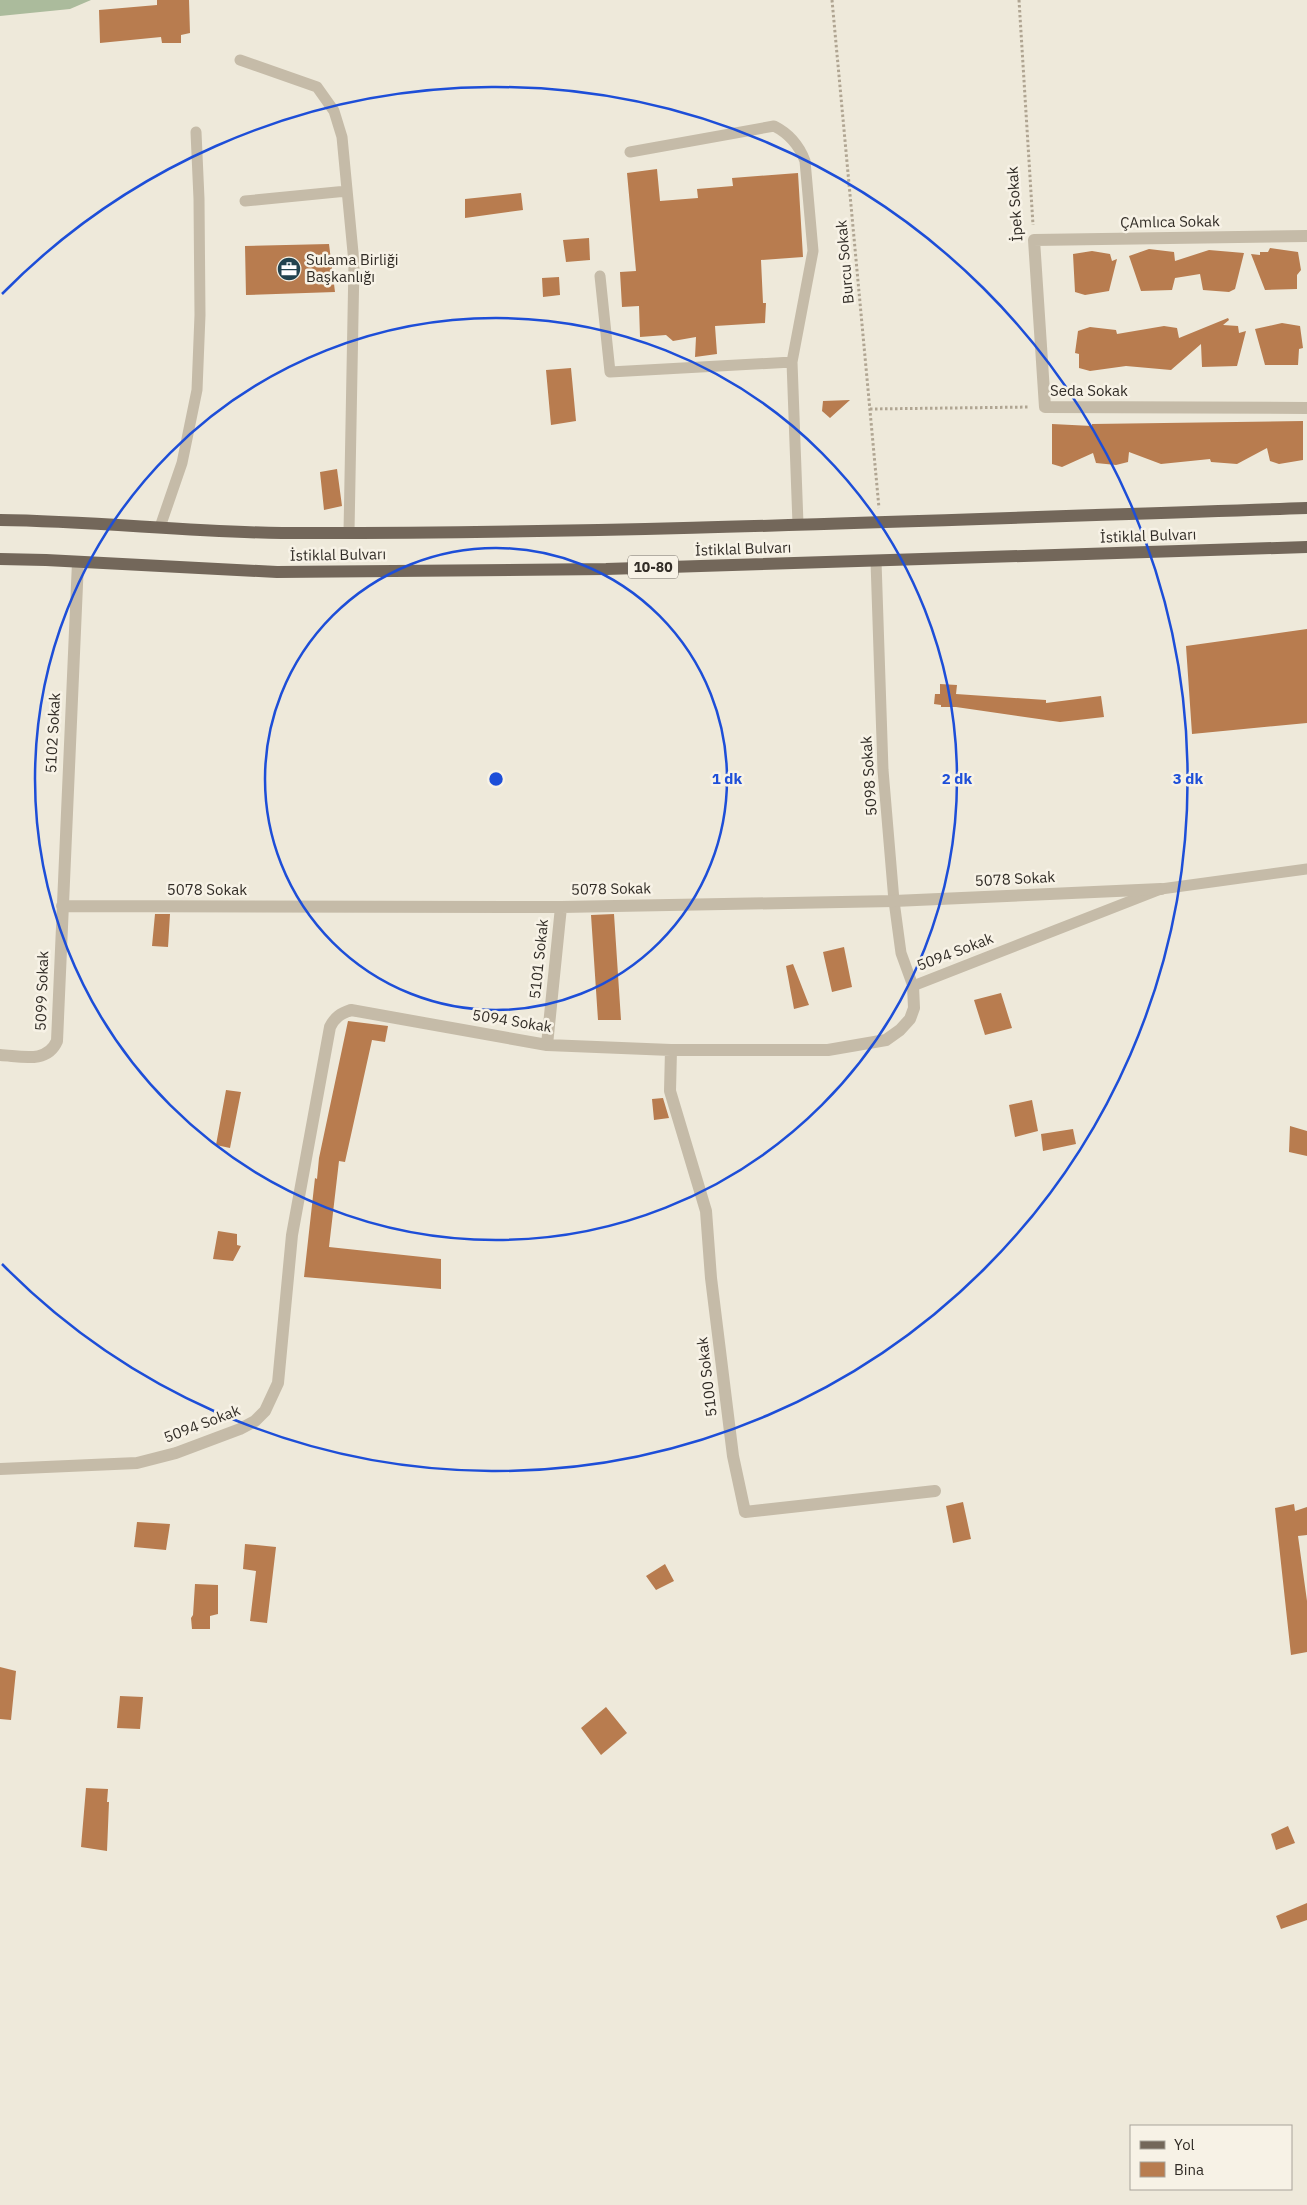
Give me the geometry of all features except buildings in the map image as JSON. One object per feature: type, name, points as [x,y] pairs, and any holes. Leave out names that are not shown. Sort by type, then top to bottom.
[{"type":"main road","name":"İstiklal Bulvarı","points":[[0,520],[278,533],[605,530],[1307,508]]},
{"type":"main road","name":"İstiklal Bulvarı","points":[[0,559],[277,572],[606,569],[1307,547]]},
{"type":"street","name":"ÇAmlıca Sokak","points":[[1034,240],[1307,236]]},
{"type":"street","name":"İpek Sokak","points":[[1034,240],[1045,407]]},
{"type":"street","name":"Seda Sokak","points":[[1045,407],[1307,408]]},
{"type":"street","name":"5102 Sokak","points":[[62,906],[78,562]]},
{"type":"street","name":"5078 Sokak","points":[[62,906],[561,906],[894,901],[1161,889]]},
{"type":"street","name":"5099 Sokak","points":[[0,1055],[42,1057],[53,1050],[57,1041],[62,906]]},
{"type":"street","name":"5101 Sokak","points":[[547,1045],[561,906]]},
{"type":"street","name":"5094 Sokak","points":[[0,1469],[137,1463],[176,1453],[240,1429],[255,1421],[265,1411],[278,1383],[292,1235],[330,1027],[335,1018],[352,1010],[547,1045],[671,1050],[828,1050],[886,1040],[910,1019],[914,1008],[913,986]]},
{"type":"street","name":"5100 Sokak","points":[[671,1050],[670,1091],[706,1211],[711,1278],[732,1446],[744,1512],[935,1491]]},
{"type":"lane","points":[[240,60],[317,87],[334,111],[342,137],[354,263],[349,532]]},
{"type":"lane","points":[[630,152],[774,126],[783,130],[796,143],[805,161],[813,251],[792,362],[798,524]]},
{"type":"lane","points":[[160,527],[182,463],[197,390],[200,315],[199,199],[196,132]]},
{"type":"lane","points":[[245,201],[347,191]]},
{"type":"lane","points":[[600,276],[610,372],[792,362]]},
{"type":"lane","name":"5098 Sokak","points":[[876,561],[883,770],[894,901],[901,953],[913,986]]},
{"type":"lane","name":"5094 Sokak","points":[[913,986],[1161,889],[1307,869]]},
{"type":"path","name":"Burcu Sokak","points":[[832,0],[880,521]]},
{"type":"path","name":"İpek Sokak","points":[[1019,0],[1034,240]]},
{"type":"path","name":"Seda Sokak","points":[[870,409],[1045,407]]},
{"type":"green space","points":[[0,0],[91,0],[70,9],[0,16]]},
{"type":"place","name":"Sulama Birliği Başkanlığı","points":[[289,269]]}]
